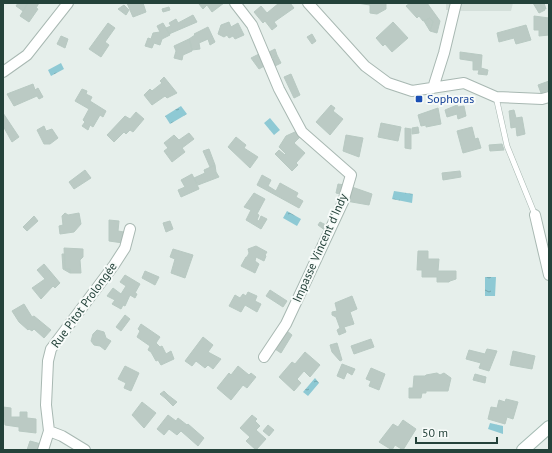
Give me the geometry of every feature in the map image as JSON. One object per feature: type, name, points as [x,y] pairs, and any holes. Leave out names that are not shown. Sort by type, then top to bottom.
[{"type":"street","points":[[3,72],[27,55],[68,3]]},
{"type":"street","name":"Impasse Vincent d'Indy","points":[[235,3],[252,25],[279,89],[302,132],[351,175],[343,202],[289,317],[264,357]]},
{"type":"street","points":[[308,3],[365,66],[388,83],[412,91],[464,83],[496,97],[542,99],[549,97]]},
{"type":"street","points":[[433,88],[444,53],[456,3]]},
{"type":"street","points":[[535,215],[549,275]]},
{"type":"street","name":"Rue Pitot Prolongée","points":[[43,450],[49,431],[46,405],[48,361],[51,349],[114,265],[125,248],[130,229]]},
{"type":"street","points":[[523,450],[549,427]]},
{"type":"street","points":[[49,431],[62,436],[85,450]]},
{"type":"lane","points":[[496,97],[506,146],[535,215]]},
{"type":"shaded area","points":[[446,3],[513,3],[511,11],[463,11],[446,10]]},
{"type":"water","points":[[61,63],[64,69],[51,76],[48,70]]},
{"type":"water","points":[[181,106],[187,114],[170,124],[165,116]]},
{"type":"water","points":[[270,118],[280,130],[274,135],[264,123]]},
{"type":"water","points":[[394,191],[413,194],[412,203],[392,199]]},
{"type":"water","points":[[287,211],[301,219],[297,226],[283,218]]},
{"type":"water","points":[[485,277],[496,277],[495,296],[485,296]]},
{"type":"water","points":[[315,378],[319,383],[308,396],[303,392]]},
{"type":"water","points":[[490,423],[503,426],[503,434],[488,429]]},
{"type":"building","points":[[18,3],[28,3],[23,11],[16,6]]},
{"type":"building","points":[[28,3],[39,3],[36,8],[38,9],[29,22],[20,16]]},
{"type":"building","points":[[127,3],[143,3],[146,12],[133,17]]},
{"type":"building","points":[[224,3],[212,12],[207,5],[203,9],[199,4]]},
{"type":"building","points":[[279,3],[290,3],[294,8],[274,22],[277,26],[272,30],[265,21],[263,23],[254,12],[261,6],[267,13]]},
{"type":"building","points":[[357,3],[386,3],[386,9],[377,14],[370,13],[370,5]]},
{"type":"building","points":[[410,3],[427,3],[440,21],[437,33],[430,31],[433,22],[430,18],[423,21],[419,16],[417,18],[406,6]]},
{"type":"building","points":[[533,3],[539,3],[545,10],[539,13]]},
{"type":"building","points":[[539,3],[544,3],[546,9],[542,8]]},
{"type":"building","points":[[124,5],[129,10],[126,15],[118,9]]},
{"type":"building","points":[[169,7],[170,10],[163,12],[162,9]]},
{"type":"building","points":[[193,15],[197,22],[169,34],[166,28],[171,26],[169,23],[176,19],[178,23]]},
{"type":"building","points":[[534,16],[549,18],[549,35],[539,36],[539,30],[534,30]]},
{"type":"building","points":[[430,18],[433,22],[430,31],[424,21]]},
{"type":"building","points":[[229,22],[231,27],[238,23],[244,35],[235,39],[233,36],[229,38],[227,35],[224,37],[218,34],[221,25]]},
{"type":"building","points":[[393,22],[408,38],[392,52],[385,44],[383,46],[376,38]]},
{"type":"building","points":[[108,23],[115,28],[105,42],[109,45],[101,57],[89,49]]},
{"type":"building","points":[[163,23],[170,35],[162,39],[160,45],[154,43],[152,48],[145,46],[148,38],[151,39],[153,33],[160,32],[157,26]]},
{"type":"building","points":[[526,25],[531,40],[516,44],[514,38],[499,42],[497,33]]},
{"type":"building","points":[[208,27],[215,42],[210,45],[208,39],[199,43],[200,49],[192,50],[189,39],[195,35],[194,34]]},
{"type":"building","points":[[312,34],[316,41],[312,44],[307,37]]},
{"type":"building","points":[[61,36],[68,39],[65,48],[57,44]]},
{"type":"building","points":[[189,39],[192,51],[183,55],[182,60],[174,58],[176,51],[174,46]]},
{"type":"building","points":[[275,49],[277,55],[273,58],[269,52]]},
{"type":"building","points":[[460,52],[482,55],[481,68],[488,70],[487,75],[478,74],[479,70],[473,70],[473,61],[460,59]]},
{"type":"building","points":[[259,54],[266,65],[259,69],[251,58]]},
{"type":"building","points":[[277,55],[281,63],[275,66],[273,58]]},
{"type":"building","points":[[291,74],[300,95],[294,98],[284,77]]},
{"type":"building","points":[[164,77],[177,93],[167,98],[165,96],[152,105],[144,95],[150,89],[152,91],[162,83],[160,81]]},
{"type":"building","points":[[549,81],[549,90],[541,93],[538,85]]},
{"type":"building","points":[[33,84],[35,90],[38,88],[43,97],[39,99],[37,96],[14,106],[7,94]]},
{"type":"building","points":[[82,89],[87,91],[86,94],[92,97],[90,101],[106,111],[103,117],[100,115],[93,127],[90,125],[88,130],[82,126],[85,122],[83,120],[89,109],[75,101]]},
{"type":"building","points":[[331,105],[335,108],[333,111],[343,119],[330,135],[316,122]]},
{"type":"building","points":[[457,105],[458,107],[464,106],[466,116],[458,119],[457,114],[447,117],[445,110]]},
{"type":"building","points":[[438,108],[441,124],[426,127],[426,125],[421,126],[418,115]]},
{"type":"building","points":[[514,110],[516,118],[522,117],[525,134],[517,136],[516,127],[511,128],[509,111]]},
{"type":"building","points":[[136,112],[144,119],[133,132],[130,130],[126,134],[124,132],[114,142],[107,135],[125,116],[130,119]]},
{"type":"building","points":[[3,113],[19,137],[12,142],[3,126]]},
{"type":"building","points":[[381,123],[401,127],[398,141],[378,137]]},
{"type":"building","points":[[44,126],[46,131],[52,129],[58,138],[50,144],[44,144],[37,130]]},
{"type":"building","points":[[418,127],[419,133],[412,134],[412,128]]},
{"type":"building","points":[[472,127],[475,139],[478,138],[481,148],[463,153],[457,131]]},
{"type":"building","points":[[405,128],[411,129],[411,149],[405,148]]},
{"type":"building","points":[[297,131],[302,135],[294,143],[305,153],[296,163],[298,165],[292,171],[275,154],[279,150],[285,155],[286,154],[279,147],[286,136]]},
{"type":"building","points":[[189,133],[194,139],[182,148],[185,152],[172,162],[164,151],[168,148],[164,143],[174,135],[179,140]]},
{"type":"building","points":[[346,135],[363,138],[359,157],[343,151]]},
{"type":"building","points":[[236,137],[246,145],[244,148],[258,157],[250,168],[228,147]]},
{"type":"building","points":[[502,144],[504,150],[490,151],[489,145]]},
{"type":"building","points":[[209,149],[215,165],[210,167],[203,151]]},
{"type":"building","points":[[215,165],[216,172],[219,177],[198,185],[194,178],[205,173],[204,170]]},
{"type":"building","points":[[85,170],[91,178],[74,189],[69,182]]},
{"type":"building","points":[[460,171],[461,177],[443,180],[442,173]]},
{"type":"building","points":[[192,174],[199,189],[181,197],[178,190],[185,187],[181,180]]},
{"type":"building","points":[[262,175],[271,180],[268,186],[276,191],[280,183],[298,193],[296,197],[303,201],[299,208],[257,185]]},
{"type":"building","points":[[338,184],[345,185],[344,195],[336,193]]},
{"type":"building","points":[[352,187],[372,194],[369,205],[346,201]]},
{"type":"building","points":[[254,193],[265,199],[257,214],[259,215],[257,220],[259,221],[261,216],[267,219],[261,229],[246,220],[251,210],[244,207]]},
{"type":"building","points":[[65,213],[68,215],[79,213],[81,224],[74,232],[60,234],[59,226],[63,225],[62,216]]},
{"type":"building","points":[[34,216],[38,221],[27,231],[23,227]]},
{"type":"building","points":[[109,220],[119,221],[118,231],[124,232],[123,243],[109,241]]},
{"type":"building","points":[[170,221],[173,229],[166,232],[163,223]]},
{"type":"building","points":[[320,222],[328,226],[326,231],[318,225]]},
{"type":"building","points":[[256,246],[267,252],[264,261],[256,257],[255,261],[259,264],[255,273],[241,266],[249,253],[248,249]]},
{"type":"building","points":[[64,248],[83,249],[83,257],[80,260],[81,273],[70,273],[70,269],[65,269]]},
{"type":"building","points":[[173,249],[193,255],[185,278],[171,273],[175,259],[170,257]]},
{"type":"building","points":[[418,251],[428,251],[428,259],[439,259],[438,271],[456,271],[456,279],[449,282],[437,282],[437,277],[422,277],[422,270],[417,270]]},
{"type":"building","points":[[62,254],[65,254],[65,269],[70,269],[70,273],[63,269]]},
{"type":"building","points":[[44,264],[60,283],[55,288],[53,286],[41,299],[32,288],[45,279],[37,270]]},
{"type":"building","points":[[145,271],[159,277],[155,285],[142,278]]},
{"type":"building","points":[[125,275],[140,284],[135,293],[137,294],[135,298],[130,295],[125,306],[123,305],[121,309],[112,304],[115,300],[107,296],[113,288],[121,294],[126,286],[120,282]]},
{"type":"building","points":[[270,290],[287,301],[283,307],[266,296]]},
{"type":"building","points":[[248,292],[257,296],[255,301],[261,304],[257,312],[245,305],[241,312],[229,306],[235,295],[240,298],[243,294],[246,296]]},
{"type":"building","points":[[352,296],[357,309],[350,312],[354,324],[344,327],[346,332],[339,335],[337,330],[340,328],[336,317],[332,315],[332,312],[337,311],[335,303]]},
{"type":"building","points":[[24,304],[32,317],[34,316],[51,330],[44,338],[34,329],[32,331],[29,329],[28,330],[19,322],[12,311]]},
{"type":"building","points":[[125,315],[130,319],[121,331],[116,327]]},
{"type":"building","points":[[141,324],[160,337],[156,343],[160,347],[162,346],[166,354],[171,351],[174,359],[161,365],[158,360],[156,361],[151,352],[148,350],[150,346],[137,337],[140,331],[138,329]]},
{"type":"building","points":[[97,330],[104,332],[106,338],[111,341],[105,350],[100,346],[94,345],[91,341],[93,334]]},
{"type":"building","points":[[287,331],[292,335],[281,353],[275,349]]},
{"type":"building","points":[[203,337],[213,345],[208,352],[221,359],[213,369],[208,365],[205,368],[196,361],[192,366],[185,361]]},
{"type":"building","points":[[371,339],[374,347],[354,354],[351,346]]},
{"type":"building","points":[[337,343],[342,360],[340,361],[332,352],[330,345]]},
{"type":"building","points":[[487,349],[497,351],[489,371],[479,368],[481,363],[466,359],[469,350],[485,354]]},
{"type":"building","points":[[513,351],[535,356],[532,369],[510,365]]},
{"type":"building","points":[[305,352],[320,365],[310,377],[304,371],[297,379],[301,383],[294,391],[279,377],[292,362],[295,364]]},
{"type":"building","points":[[342,364],[355,369],[352,375],[347,372],[344,379],[337,376]]},
{"type":"building","points":[[125,366],[139,373],[131,391],[124,388],[126,383],[118,379]]},
{"type":"building","points":[[238,366],[249,375],[251,373],[256,377],[247,388],[243,385],[231,400],[217,388],[229,373],[231,375]]},
{"type":"building","points":[[371,368],[385,374],[379,390],[369,386],[371,381],[366,379]]},
{"type":"building","points":[[437,373],[440,375],[444,373],[451,378],[448,391],[426,391],[426,393],[422,393],[421,398],[409,398],[409,388],[413,388],[414,376],[425,376]]},
{"type":"building","points":[[475,374],[486,377],[485,383],[473,380]]},
{"type":"building","points":[[164,391],[168,395],[165,398],[160,394]]},
{"type":"building","points":[[168,395],[177,402],[173,406],[165,398]]},
{"type":"building","points":[[506,399],[518,402],[513,419],[507,417],[505,424],[488,419],[491,407],[497,408],[499,400],[505,402]]},
{"type":"building","points":[[142,402],[156,413],[144,428],[132,415]]},
{"type":"building","points":[[3,407],[11,408],[11,417],[20,417],[20,412],[27,412],[27,418],[36,419],[36,433],[19,431],[19,427],[5,425]]},
{"type":"building","points":[[168,415],[176,421],[178,418],[187,425],[188,424],[204,438],[198,446],[181,431],[177,435],[169,429],[164,435],[157,429]]},
{"type":"building","points":[[252,415],[257,419],[255,421],[260,426],[256,430],[266,439],[256,450],[246,441],[250,437],[240,428]]},
{"type":"building","points":[[403,420],[416,429],[403,450],[395,445],[392,450],[379,442],[393,424],[398,427]]},
{"type":"building","points":[[268,425],[274,430],[269,436],[263,431]]},
{"type":"building","points":[[30,441],[41,444],[40,450],[27,450]]},
{"type":"place","name":"Sophoras","points":[[419,99]]}]
